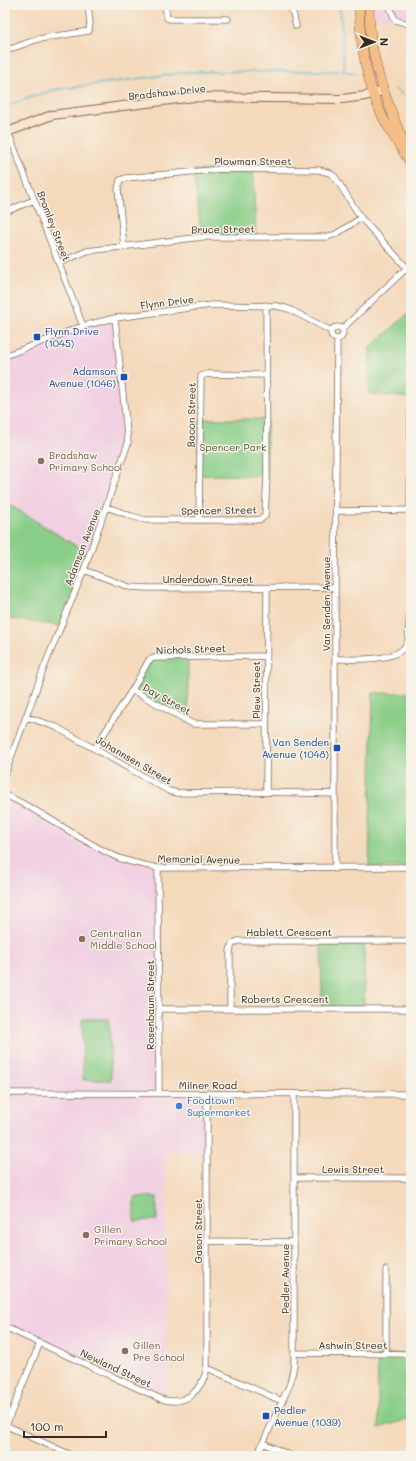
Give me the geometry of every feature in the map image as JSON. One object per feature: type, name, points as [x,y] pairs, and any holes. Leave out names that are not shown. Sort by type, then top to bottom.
[{"type":"main road","points":[[359,5],[362,51],[373,94],[388,127],[411,164]]},
{"type":"main road","points":[[369,5],[371,46],[383,91],[411,161]]},
{"type":"street","points":[[5,51],[38,39],[89,31],[90,24],[88,5]]},
{"type":"street","points":[[165,5],[167,18],[171,19],[228,19]]},
{"type":"street","points":[[291,5],[296,26]]},
{"type":"street","points":[[389,5],[395,20],[411,25]]},
{"type":"street","name":"Bradshaw Drive","points":[[7,132],[52,115],[194,97],[342,99],[383,91]]},
{"type":"street","name":"Bromley Street","points":[[7,132],[83,326]]},
{"type":"street","name":"Plowman Street","points":[[124,247],[118,189],[120,180],[126,178],[222,168],[320,170],[330,173],[335,177],[362,218],[409,266]]},
{"type":"street","points":[[5,212],[34,200]]},
{"type":"street","name":"Bruce Street","points":[[59,263],[87,251],[202,237],[327,237],[336,234],[362,218]]},
{"type":"street","points":[[342,329],[409,266]]},
{"type":"street","name":"Flynn Drive","points":[[5,356],[83,326],[115,318],[211,305],[266,305],[289,309],[331,331]]},
{"type":"street","name":"Spencer Street","points":[[107,507],[145,520],[255,520],[261,519],[265,516],[267,476],[266,305]]},
{"type":"street","name":"Adamson Avenue","points":[[5,774],[45,665],[84,570],[128,443],[115,318]]},
{"type":"street","points":[[336,327],[342,329],[343,336],[337,339],[332,336],[331,331],[336,327]]},
{"type":"street","name":"Van Senden Avenue","points":[[336,869],[335,587],[337,339]]},
{"type":"street","name":"Bacon Street","points":[[199,520],[201,376],[208,374],[266,375]]},
{"type":"street","points":[[336,512],[411,510],[411,411]]},
{"type":"street","name":"Underdown Street","points":[[84,570],[128,587],[335,587]]},
{"type":"street","name":"Plew Street","points":[[266,792],[265,656],[267,588]]},
{"type":"street","points":[[336,659],[373,659],[392,655],[409,646],[410,592]]},
{"type":"street","name":"Nichols Street","points":[[95,748],[132,690],[149,660],[154,658],[265,656]]},
{"type":"street","name":"Day Street","points":[[132,690],[193,724],[265,724]]},
{"type":"street","name":"Johannsen Street","points":[[27,717],[56,727],[169,791],[177,793],[266,792],[335,794]]},
{"type":"street","name":"Memorial Avenue","points":[[5,795],[29,805],[72,833],[118,857],[158,868],[336,869],[411,867]]},
{"type":"street","name":"Rosenbaum Street","points":[[158,868],[159,1094]]},
{"type":"street","name":"Hablett Crescent","points":[[230,1008],[230,952],[232,944],[238,941],[411,941]]},
{"type":"street","name":"Roberts Crescent","points":[[159,1009],[411,1008]]},
{"type":"street","name":"Milner Road","points":[[5,1093],[411,1094]]},
{"type":"street","name":"Gason Street","points":[[206,1093],[208,1240],[207,1368]]},
{"type":"street","name":"Pedler Avenue","points":[[257,1456],[293,1376],[295,1354],[294,1094]]},
{"type":"street","name":"Lewis Street","points":[[294,1178],[411,1178]]},
{"type":"street","points":[[208,1240],[294,1242]]},
{"type":"street","points":[[386,1270],[386,1354]]},
{"type":"street","name":"Newland Street","points":[[5,1327],[167,1401],[183,1400],[194,1393],[201,1386],[207,1368]]},
{"type":"street","points":[[40,1343],[5,1425],[73,1456]]},
{"type":"street","name":"Ashwin Street","points":[[295,1354],[411,1354]]},
{"type":"street","points":[[207,1368],[282,1401]]},
{"type":"street","points":[[263,1443],[291,1456]]},
{"type":"shaded area","points":[[369,5],[411,5],[411,25],[395,20],[369,16]]},
{"type":"shaded area","name":"Bradshaw Primary School","points":[[115,318],[128,434],[89,554],[5,502],[5,356]]},
{"type":"shaded area","points":[[5,795],[119,857],[158,868],[159,1093],[207,1093],[207,1152],[166,1152],[167,1401],[5,1327]]},
{"type":"green space","points":[[193,170],[253,170],[256,238],[202,237]]},
{"type":"green space","points":[[411,311],[411,398],[369,394],[370,348]]},
{"type":"green space","name":"Spencer Park","points":[[199,419],[267,419],[267,476],[199,475]]},
{"type":"green space","points":[[5,502],[89,554],[61,626],[5,618]]},
{"type":"green space","points":[[188,656],[188,722],[132,690],[149,660]]},
{"type":"green space","points":[[373,693],[411,693],[411,867],[369,867]]},
{"type":"green space","points":[[364,940],[364,1008],[322,1008],[321,942]]},
{"type":"green space","points":[[82,1019],[109,1019],[111,1080],[83,1080]]},
{"type":"green space","points":[[134,1197],[157,1197],[157,1220],[134,1221]]},
{"type":"green space","points":[[377,1354],[411,1354],[411,1418],[379,1428]]},
{"type":"waterway","points":[[340,5],[344,71]]},
{"type":"waterway","points":[[5,106],[53,90],[189,72],[344,71],[356,73]]},
{"type":"waterway","points":[[395,89],[411,100]]},
{"type":"place","name":"Flynn Drive (1045)","points":[[37,337]]},
{"type":"place","name":"Adamson Avenue (1046)","points":[[124,377]]},
{"type":"place","name":"Bradshaw Primary School","points":[[41,461]]},
{"type":"place","name":"Van Senden Avenue (1048)","points":[[337,748]]},
{"type":"place","name":"Centralian Middle School","points":[[82,939]]},
{"type":"place","name":"Foodtown Supermarket","points":[[179,1106]]},
{"type":"place","name":"Gillen Primary School","points":[[86,1235]]},
{"type":"place","name":"Gillen Pre School","points":[[125,1351]]},
{"type":"place","name":"Pedler Avenue (1039)","points":[[266,1416]]}]
